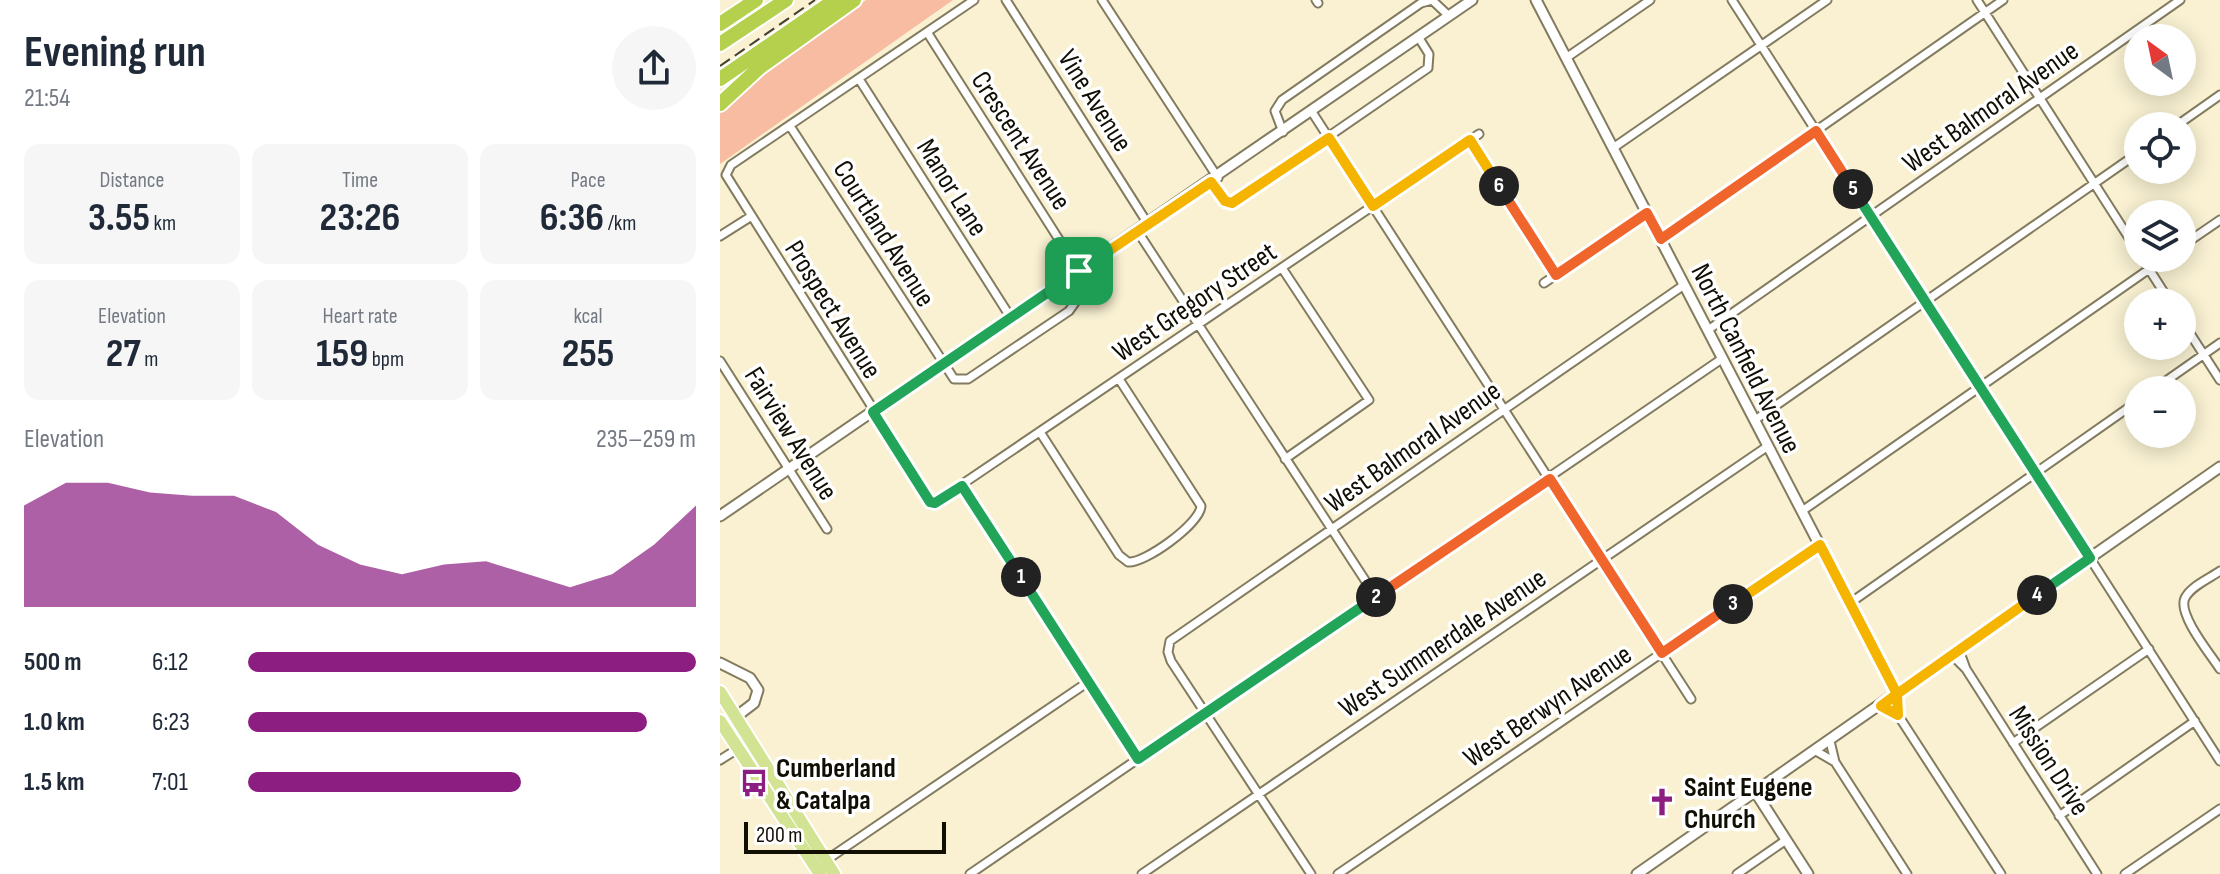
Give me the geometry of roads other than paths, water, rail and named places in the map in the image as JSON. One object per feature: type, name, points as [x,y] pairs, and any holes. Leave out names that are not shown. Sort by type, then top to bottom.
[{"type":"highway","points":[[720,22],[756,0]]},
{"type":"highway","points":[[720,44],[786,0]]},
{"type":"highway","points":[[720,79],[835,0]]},
{"type":"highway","points":[[720,104],[760,67],[854,0]]},
{"type":"main road","points":[[720,692],[834,874]]},
{"type":"main road","points":[[721,725],[820,874]]},
{"type":"street","points":[[790,126],[974,0]]},
{"type":"street","name":"Vine Avenue","points":[[1006,0],[1148,224]]},
{"type":"street","points":[[1102,0],[1225,201],[1232,203],[1428,68],[1429,54],[1419,38]]},
{"type":"street","points":[[1283,132],[1275,111],[1282,100],[1421,3],[1432,0],[1449,16]]},
{"type":"street","points":[[720,516],[1214,180],[1472,0]]},
{"type":"street","name":"North Canfield Avenue","points":[[1536,0],[1897,694]]},
{"type":"street","points":[[1566,58],[1650,0]]},
{"type":"street","points":[[1732,0],[2220,761]]},
{"type":"street","points":[[1613,148],[1827,0]]},
{"type":"street","points":[[1977,0],[2124,230]]},
{"type":"street","points":[[1661,239],[2003,0]]},
{"type":"street","name":"West Balmoral Avenue","points":[[1708,330],[2180,0]]},
{"type":"street","name":"Crescent Avenue","points":[[927,32],[1079,271]]},
{"type":"street","name":"Manor Lane","points":[[859,79],[1011,318]]},
{"type":"street","points":[[2196,112],[2220,95]]},
{"type":"street","points":[[1312,112],[1691,699]]},
{"type":"street","name":"Prospect Avenue","points":[[790,126],[731,165],[726,175],[933,504]]},
{"type":"street","name":"Courtland Avenue","points":[[790,126],[942,364]]},
{"type":"street","name":"West Gregory Street","points":[[933,504],[1479,134]]},
{"type":"street","points":[[1470,140],[1556,275]]},
{"type":"street","points":[[1755,420],[2124,163]]},
{"type":"street","points":[[1544,283],[1647,213]]},
{"type":"street","points":[[720,236],[750,217]]},
{"type":"street","points":[[2196,236],[2220,220]]},
{"type":"street","points":[[1138,232],[1376,597]]},
{"type":"street","points":[[1282,268],[1369,400],[1285,459]]},
{"type":"street","points":[[1802,511],[2145,272]]},
{"type":"street","points":[[942,364],[954,379],[968,379],[1074,306],[1076,295],[1067,279]]},
{"type":"street","name":"West Balmoral Avenue","points":[[1206,714],[1171,661],[1169,647],[1174,637],[1684,285]]},
{"type":"street","points":[[2196,343],[2220,380]]},
{"type":"street","points":[[2173,376],[2220,343]]},
{"type":"street","points":[[970,874],[1723,358]]},
{"type":"street","name":"Fairview Avenue","points":[[720,361],[827,529]]},
{"type":"street","points":[[1040,432],[1119,555],[1128,562],[1140,561],[1195,522],[1200,512],[1198,500],[1119,379]]},
{"type":"street","points":[[1850,603],[2124,411]]},
{"type":"street","name":"West Summerdale Avenue","points":[[1142,874],[1768,446]]},
{"type":"street","points":[[1637,874],[2220,467]]},
{"type":"street","points":[[962,486],[1138,759]]},
{"type":"street","name":"West Berwyn Avenue","points":[[1338,874],[1820,545]]},
{"type":"street","points":[[2220,571],[2191,591],[2184,603],[2186,616],[2220,669]]},
{"type":"street","points":[[2013,743],[2149,649]]},
{"type":"street","name":"Mission Drive","points":[[1956,653],[2097,874]]},
{"type":"street","points":[[720,663],[750,678],[758,690],[754,703],[736,719],[721,725]]},
{"type":"street","points":[[825,861],[1088,682]]},
{"type":"street","points":[[1897,694],[1898,715]]},
{"type":"street","points":[[1881,706],[1898,715],[2001,874]]},
{"type":"street","points":[[1206,714],[1311,874]]},
{"type":"street","points":[[2059,816],[2195,721]]},
{"type":"street","points":[[1830,741],[1835,762],[1907,874]]},
{"type":"street","points":[[720,760],[739,748]]},
{"type":"street","points":[[1816,751],[1835,762]]},
{"type":"street","points":[[1756,793],[1808,874]]},
{"type":"street","points":[[2125,874],[2220,809]]},
{"type":"street","points":[[1737,874],[1786,840]]},
{"type":"railway","points":[[720,66],[815,0]]},
{"type":"place","name":"Cumberland & Catalpa","points":[[754,783]]},
{"type":"place","name":"Saint Eugene Church","points":[[1662,802]]}]
